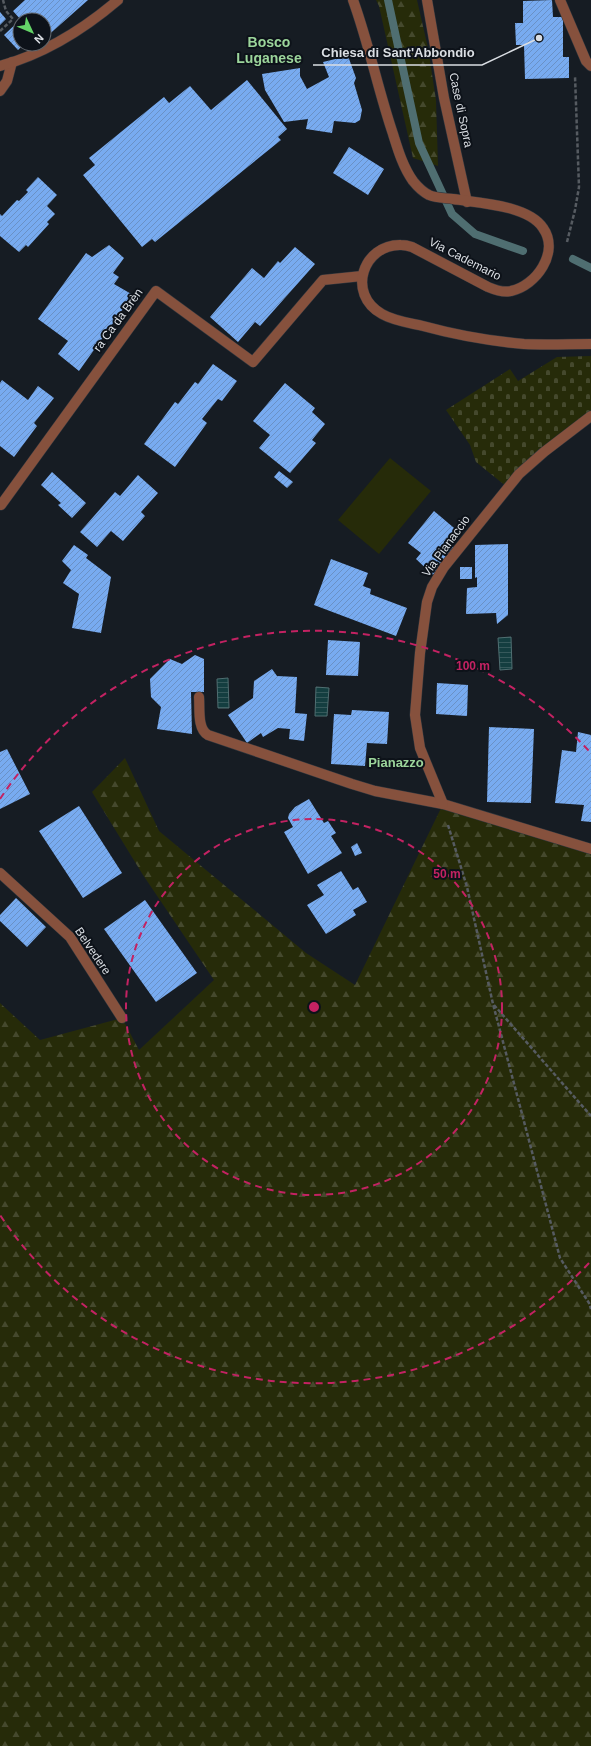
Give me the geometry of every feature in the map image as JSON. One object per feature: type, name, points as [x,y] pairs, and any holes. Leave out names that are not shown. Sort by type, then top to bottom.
[{"type":"street","points":[[0,66],[45,49],[83,27],[118,0]]},
{"type":"street","name":"Via Cademario","points":[[353,0],[368,43],[387,116],[404,164],[413,181],[428,194],[442,198],[514,210],[531,218],[544,228],[549,248],[547,259],[541,270],[532,281],[520,289],[510,291],[500,291],[477,282],[423,252],[412,247],[401,245],[391,246],[371,258],[362,276]]},
{"type":"street","name":"Case di Sopra","points":[[428,0],[463,201]]},
{"type":"street","points":[[560,0],[586,61],[591,66]]},
{"type":"street","points":[[0,91],[7,81],[12,62]]},
{"type":"street","points":[[362,276],[363,294],[368,302],[389,318],[457,334],[509,342],[546,345],[591,344]]},
{"type":"street","name":"ra Ca da Brèn","points":[[1,505],[156,291],[253,362],[323,280],[362,276]]},
{"type":"street","name":"Via Pianaccio","points":[[443,804],[420,748],[414,715],[427,602],[432,587],[444,567],[519,474],[539,456],[591,416]]},
{"type":"street","points":[[199,697],[201,726],[203,731],[208,735],[375,791],[443,804],[591,849]]},
{"type":"street","name":"Belvedere","points":[[0,873],[70,937],[122,1018]]},
{"type":"path","points":[[0,31],[13,19],[6,11],[3,0]]},
{"type":"path","points":[[566,248],[576,210],[579,187],[574,70]]},
{"type":"path","points":[[443,804],[467,887],[493,1004],[560,1258],[589,1303],[591,1309]]},
{"type":"path","points":[[493,1004],[591,1116]]},
{"type":"green space","points":[[376,0],[417,0],[428,48],[436,100],[438,166],[413,158],[379,6]]},
{"type":"green space","points":[[591,356],[591,416],[507,487],[476,462],[470,445],[446,410],[510,369],[518,381],[557,357]]},
{"type":"green space","points":[[390,458],[431,491],[379,554],[338,520]]},
{"type":"green space","points":[[125,758],[159,831],[306,953],[355,985],[443,804],[591,849],[591,1746],[0,1746],[0,1003],[40,1040],[122,1018],[139,1050],[214,980],[143,875],[92,792]]},
{"type":"shaded area","points":[[511,637],[512,669],[500,670],[498,638]]},
{"type":"shaded area","points":[[228,678],[229,708],[218,708],[217,679]]},
{"type":"shaded area","points":[[316,687],[329,688],[327,716],[315,716]]},
{"type":"building","points":[[25,0],[88,0],[52,32],[52,12],[13,11]]},
{"type":"building","points":[[552,0],[553,17],[563,17],[563,57],[569,57],[569,78],[525,79],[524,45],[516,45],[515,23],[523,23],[523,1]]},
{"type":"building","points":[[0,12],[6,19],[0,25]]},
{"type":"building","points":[[12,28],[12,44],[4,35]]},
{"type":"building","points":[[348,56],[356,78],[354,83],[362,110],[360,120],[355,123],[334,121],[332,133],[306,129],[308,119],[284,122],[265,90],[262,74],[300,68],[300,76],[307,89],[329,77],[323,62]]},
{"type":"building","points":[[247,80],[287,129],[278,137],[281,140],[155,242],[152,239],[142,247],[83,175],[95,165],[89,158],[164,97],[169,103],[190,86],[211,110]]},
{"type":"building","points":[[349,147],[384,169],[368,195],[333,173]]},
{"type":"building","points":[[38,177],[57,195],[47,206],[55,214],[47,222],[49,224],[28,247],[26,245],[19,252],[0,236],[0,214],[2,216],[17,200],[19,201],[28,192],[26,190]]},
{"type":"building","points":[[109,245],[124,258],[113,273],[119,277],[114,284],[133,295],[79,371],[58,354],[68,341],[38,319],[86,253],[92,257]]},
{"type":"building","points":[[295,247],[315,264],[260,326],[255,322],[238,342],[210,317],[252,268],[264,278],[278,261],[280,263]]},
{"type":"building","points":[[213,364],[237,381],[222,401],[218,399],[202,419],[207,423],[175,467],[144,444],[175,402],[178,404],[195,382],[198,384]]},
{"type":"building","points":[[2,380],[28,400],[38,386],[54,398],[34,423],[37,426],[14,457],[0,446],[0,383]]},
{"type":"building","points":[[285,383],[315,408],[312,412],[325,424],[312,440],[316,443],[290,473],[259,448],[270,435],[253,421]]},
{"type":"building","points":[[279,471],[293,482],[287,488],[274,477]]},
{"type":"building","points":[[52,472],[86,503],[72,518],[58,505],[61,503],[41,485]]},
{"type":"building","points":[[138,475],[158,493],[141,512],[145,516],[123,541],[111,531],[97,547],[80,532],[115,492],[120,496]]},
{"type":"building","points":[[434,511],[460,533],[451,545],[456,549],[433,575],[416,559],[421,553],[408,543]]},
{"type":"building","points":[[508,544],[508,615],[497,624],[496,613],[466,614],[467,588],[477,587],[477,577],[475,578],[475,545]]},
{"type":"building","points":[[74,545],[88,555],[86,558],[111,577],[101,633],[72,628],[79,594],[63,583],[71,570],[62,561]]},
{"type":"building","points":[[331,559],[368,573],[363,586],[371,589],[370,594],[407,608],[396,636],[314,605]]},
{"type":"building","points":[[460,567],[472,567],[472,579],[460,579]]},
{"type":"building","points":[[328,640],[360,642],[358,676],[326,675]]},
{"type":"building","points":[[195,655],[204,659],[204,692],[191,692],[192,734],[157,729],[161,707],[151,697],[150,679],[170,659],[182,664]]},
{"type":"building","points":[[272,669],[277,676],[297,677],[295,713],[307,714],[304,741],[289,739],[290,729],[278,728],[263,737],[261,733],[247,743],[228,715],[253,698],[254,681]]},
{"type":"building","points":[[437,683],[468,685],[467,716],[436,714]]},
{"type":"building","points":[[352,710],[389,712],[387,744],[367,743],[365,766],[331,764],[334,714],[351,715]]},
{"type":"building","points":[[489,727],[534,729],[531,803],[487,802]]},
{"type":"building","points":[[578,732],[591,735],[591,822],[581,821],[584,805],[555,803],[562,750],[576,752]]},
{"type":"building","points":[[7,749],[30,794],[0,809],[0,752]]},
{"type":"building","points":[[309,799],[324,823],[328,821],[336,833],[331,836],[342,853],[308,874],[284,832],[293,827],[288,818],[289,814],[295,807]]},
{"type":"building","points":[[79,806],[122,873],[83,898],[39,831]]},
{"type":"building","points":[[357,843],[362,853],[355,856],[351,847]]},
{"type":"building","points":[[341,871],[353,890],[358,887],[367,902],[353,910],[356,915],[326,934],[307,905],[324,895],[317,885]]},
{"type":"building","points":[[16,898],[46,927],[27,947],[0,921],[0,915]]},
{"type":"building","points":[[145,900],[197,973],[156,1002],[104,929]]},
{"type":"waterway","points":[[388,0],[419,143],[452,214],[475,234],[523,251]]},
{"type":"waterway","points":[[573,259],[591,268]]},
{"type":"place","name":"Chiesa di Sant'Abbondio","points":[[539,38]]},
{"type":"district","name":"Bosco Luganese","points":[[269,50]]},
{"type":"district","name":"Pianazzo","points":[[396,762]]}]
